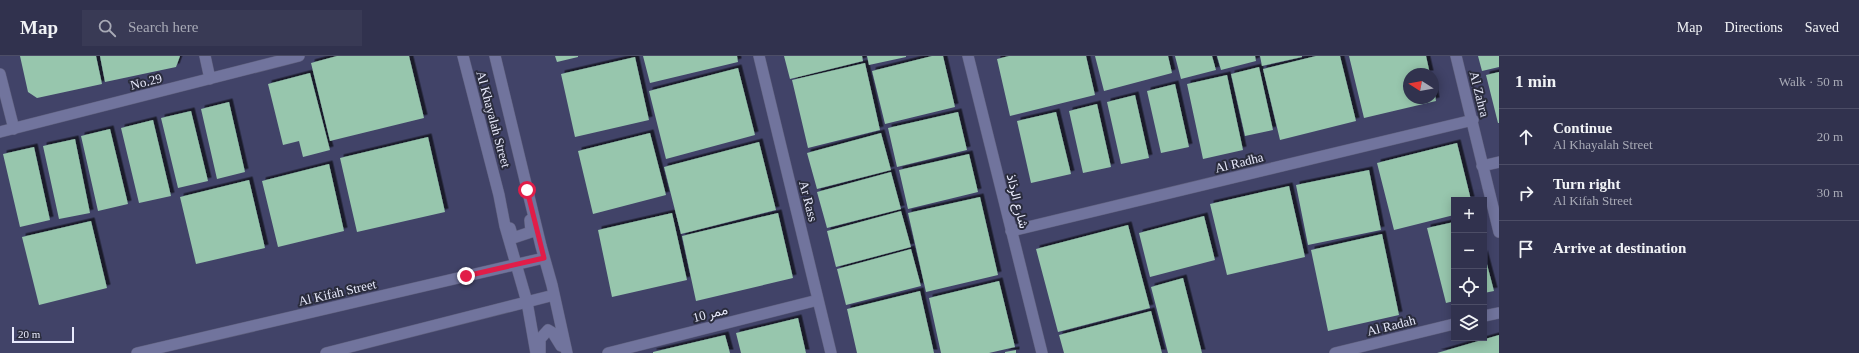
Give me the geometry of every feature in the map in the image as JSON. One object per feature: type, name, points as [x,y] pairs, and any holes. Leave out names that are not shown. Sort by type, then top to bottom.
[{"type":"street","points":[[205,56],[210,79]]},
{"type":"street","name":"No.29","points":[[0,132],[299,56]]},
{"type":"street","name":"Al Khayalah Street","points":[[462,56],[499,195],[505,226],[527,302],[536,353]]},
{"type":"street","name":"Al Khayalah Street","points":[[495,56],[554,295],[566,353]]},
{"type":"street","name":"Ar Rass","points":[[759,56],[831,353]]},
{"type":"street","name":"شارع الرذاذ","points":[[968,56],[1042,353]]},
{"type":"street","name":"Al Zahra","points":[[1456,56],[1473,120],[1482,166],[1499,232]]},
{"type":"street","points":[[0,74],[14,129]]},
{"type":"street","name":"Al Radha","points":[[1011,231],[1473,120]]},
{"type":"street","points":[[1482,166],[1499,162]]},
{"type":"street","points":[[499,195],[513,238],[531,232],[527,190]]},
{"type":"street","name":"Al Kifah Street","points":[[137,353],[544,258]]},
{"type":"street","points":[[326,353],[554,295]]},
{"type":"street","name":"ممر 10","points":[[608,353],[818,300]]},
{"type":"street","points":[[1487,315],[1499,313]]},
{"type":"street","name":"Al Radah","points":[[1335,353],[1451,325]]},
{"type":"street","points":[[540,353],[540,339],[548,330],[553,333],[566,353]]},
{"type":"building","points":[[20,56],[96,56],[102,84],[37,98],[28,92]]},
{"type":"building","points":[[100,56],[180,56],[176,67],[105,82]]},
{"type":"building","points":[[337,56],[409,56],[424,118],[330,141],[311,63]]},
{"type":"building","points":[[555,56],[578,56],[578,57],[557,62]]},
{"type":"building","points":[[643,56],[737,56],[738,62],[650,83]]},
{"type":"building","points":[[784,56],[862,56],[863,61],[790,79]]},
{"type":"building","points":[[867,56],[906,56],[906,57],[869,65]]},
{"type":"building","points":[[932,56],[943,56],[955,107],[885,124],[872,71]]},
{"type":"building","points":[[1009,56],[1086,56],[1095,95],[1010,116],[997,59]]},
{"type":"building","points":[[1095,56],[1168,56],[1172,73],[1104,91]]},
{"type":"building","points":[[1175,56],[1212,56],[1216,70],[1181,79]]},
{"type":"building","points":[[1217,56],[1255,56],[1256,61],[1221,70]]},
{"type":"building","points":[[1260,56],[1302,56],[1302,57],[1262,66]]},
{"type":"building","points":[[1316,56],[1340,56],[1356,121],[1280,140],[1263,69]]},
{"type":"building","points":[[1349,56],[1426,56],[1429,68],[1403,68],[1403,104],[1423,104],[1364,118]]},
{"type":"building","points":[[1478,56],[1499,56],[1499,67],[1482,71]]},
{"type":"building","points":[[635,57],[649,120],[575,137],[561,74]]},
{"type":"building","points":[[865,63],[880,130],[808,148],[792,80]]},
{"type":"building","points":[[1259,67],[1273,130],[1245,136],[1231,74]]},
{"type":"building","points":[[738,68],[755,135],[666,159],[649,91]]},
{"type":"building","points":[[1499,72],[1499,123],[1498,123],[1486,75]]},
{"type":"building","points":[[310,73],[330,150],[303,157],[299,141],[283,145],[268,84]]},
{"type":"building","points":[[1227,75],[1243,150],[1203,159],[1187,84]]},
{"type":"building","points":[[1175,84],[1189,147],[1161,153],[1147,91]]},
{"type":"building","points":[[1135,95],[1149,158],[1121,164],[1107,102]]},
{"type":"building","points":[[229,102],[245,172],[217,179],[201,109]]},
{"type":"building","points":[[1097,104],[1111,167],[1083,173],[1069,111]]},
{"type":"building","points":[[191,111],[208,181],[178,188],[161,118]]},
{"type":"building","points":[[958,112],[967,150],[897,167],[888,128]]},
{"type":"building","points":[[1056,112],[1071,174],[1031,183],[1017,121]]},
{"type":"building","points":[[153,120],[171,196],[139,203],[121,128]]},
{"type":"building","points":[[110,129],[128,204],[98,211],[81,136]]},
{"type":"building","points":[[650,133],[666,195],[593,214],[578,151]]},
{"type":"building","points":[[881,133],[891,170],[817,189],[807,153]]},
{"type":"building","points":[[428,137],[445,212],[357,232],[340,158]]},
{"type":"building","points":[[75,139],[90,213],[59,219],[43,146]]},
{"type":"building","points":[[759,142],[776,210],[681,234],[664,167]]},
{"type":"building","points":[[1457,143],[1470,197],[1451,197],[1451,216],[1394,230],[1377,163]]},
{"type":"building","points":[[34,147],[50,220],[20,227],[3,154]]},
{"type":"building","points":[[969,154],[978,192],[908,209],[899,170]]},
{"type":"building","points":[[329,164],[344,231],[278,247],[262,181]]},
{"type":"building","points":[[1369,170],[1381,230],[1308,245],[1296,185]]},
{"type":"building","points":[[891,172],[901,209],[827,228],[817,192]]},
{"type":"building","points":[[249,180],[265,248],[196,264],[180,197]]},
{"type":"building","points":[[1289,186],[1305,257],[1227,275],[1210,204]]},
{"type":"building","points":[[980,197],[998,275],[926,292],[908,213]]},
{"type":"building","points":[[901,211],[911,247],[836,267],[827,231]]},
{"type":"building","points":[[672,213],[687,280],[612,297],[598,230]]},
{"type":"building","points":[[778,213],[793,278],[696,301],[682,236]]},
{"type":"building","points":[[1204,216],[1215,260],[1150,277],[1139,233]]},
{"type":"building","points":[[91,221],[107,288],[39,305],[22,237]]},
{"type":"building","points":[[1451,223],[1451,302],[1446,303],[1427,228]]},
{"type":"building","points":[[1128,225],[1150,308],[1058,332],[1036,249]]},
{"type":"building","points":[[1382,234],[1399,315],[1328,331],[1311,250]]},
{"type":"building","points":[[911,249],[921,286],[846,305],[837,269]]},
{"type":"building","points":[[1487,264],[1494,291],[1487,292]]},
{"type":"building","points":[[1183,278],[1202,353],[1168,353],[1151,287]]},
{"type":"building","points":[[999,281],[1015,347],[989,353],[941,353],[929,298]]},
{"type":"building","points":[[920,291],[934,353],[857,353],[847,309]]},
{"type":"building","points":[[1151,311],[1162,353],[1064,353],[1059,335]]},
{"type":"building","points":[[798,318],[806,353],[741,353],[736,333]]},
{"type":"building","points":[[725,335],[730,353],[653,353],[653,352]]},
{"type":"building","points":[[1499,335],[1499,353],[1437,353],[1478,341],[1487,341],[1487,338]]},
{"type":"building","points":[[1016,350],[1016,353],[1005,353],[1005,352]]},
{"type":"route","points":[[466,276],[544,258],[527,190]]}]
